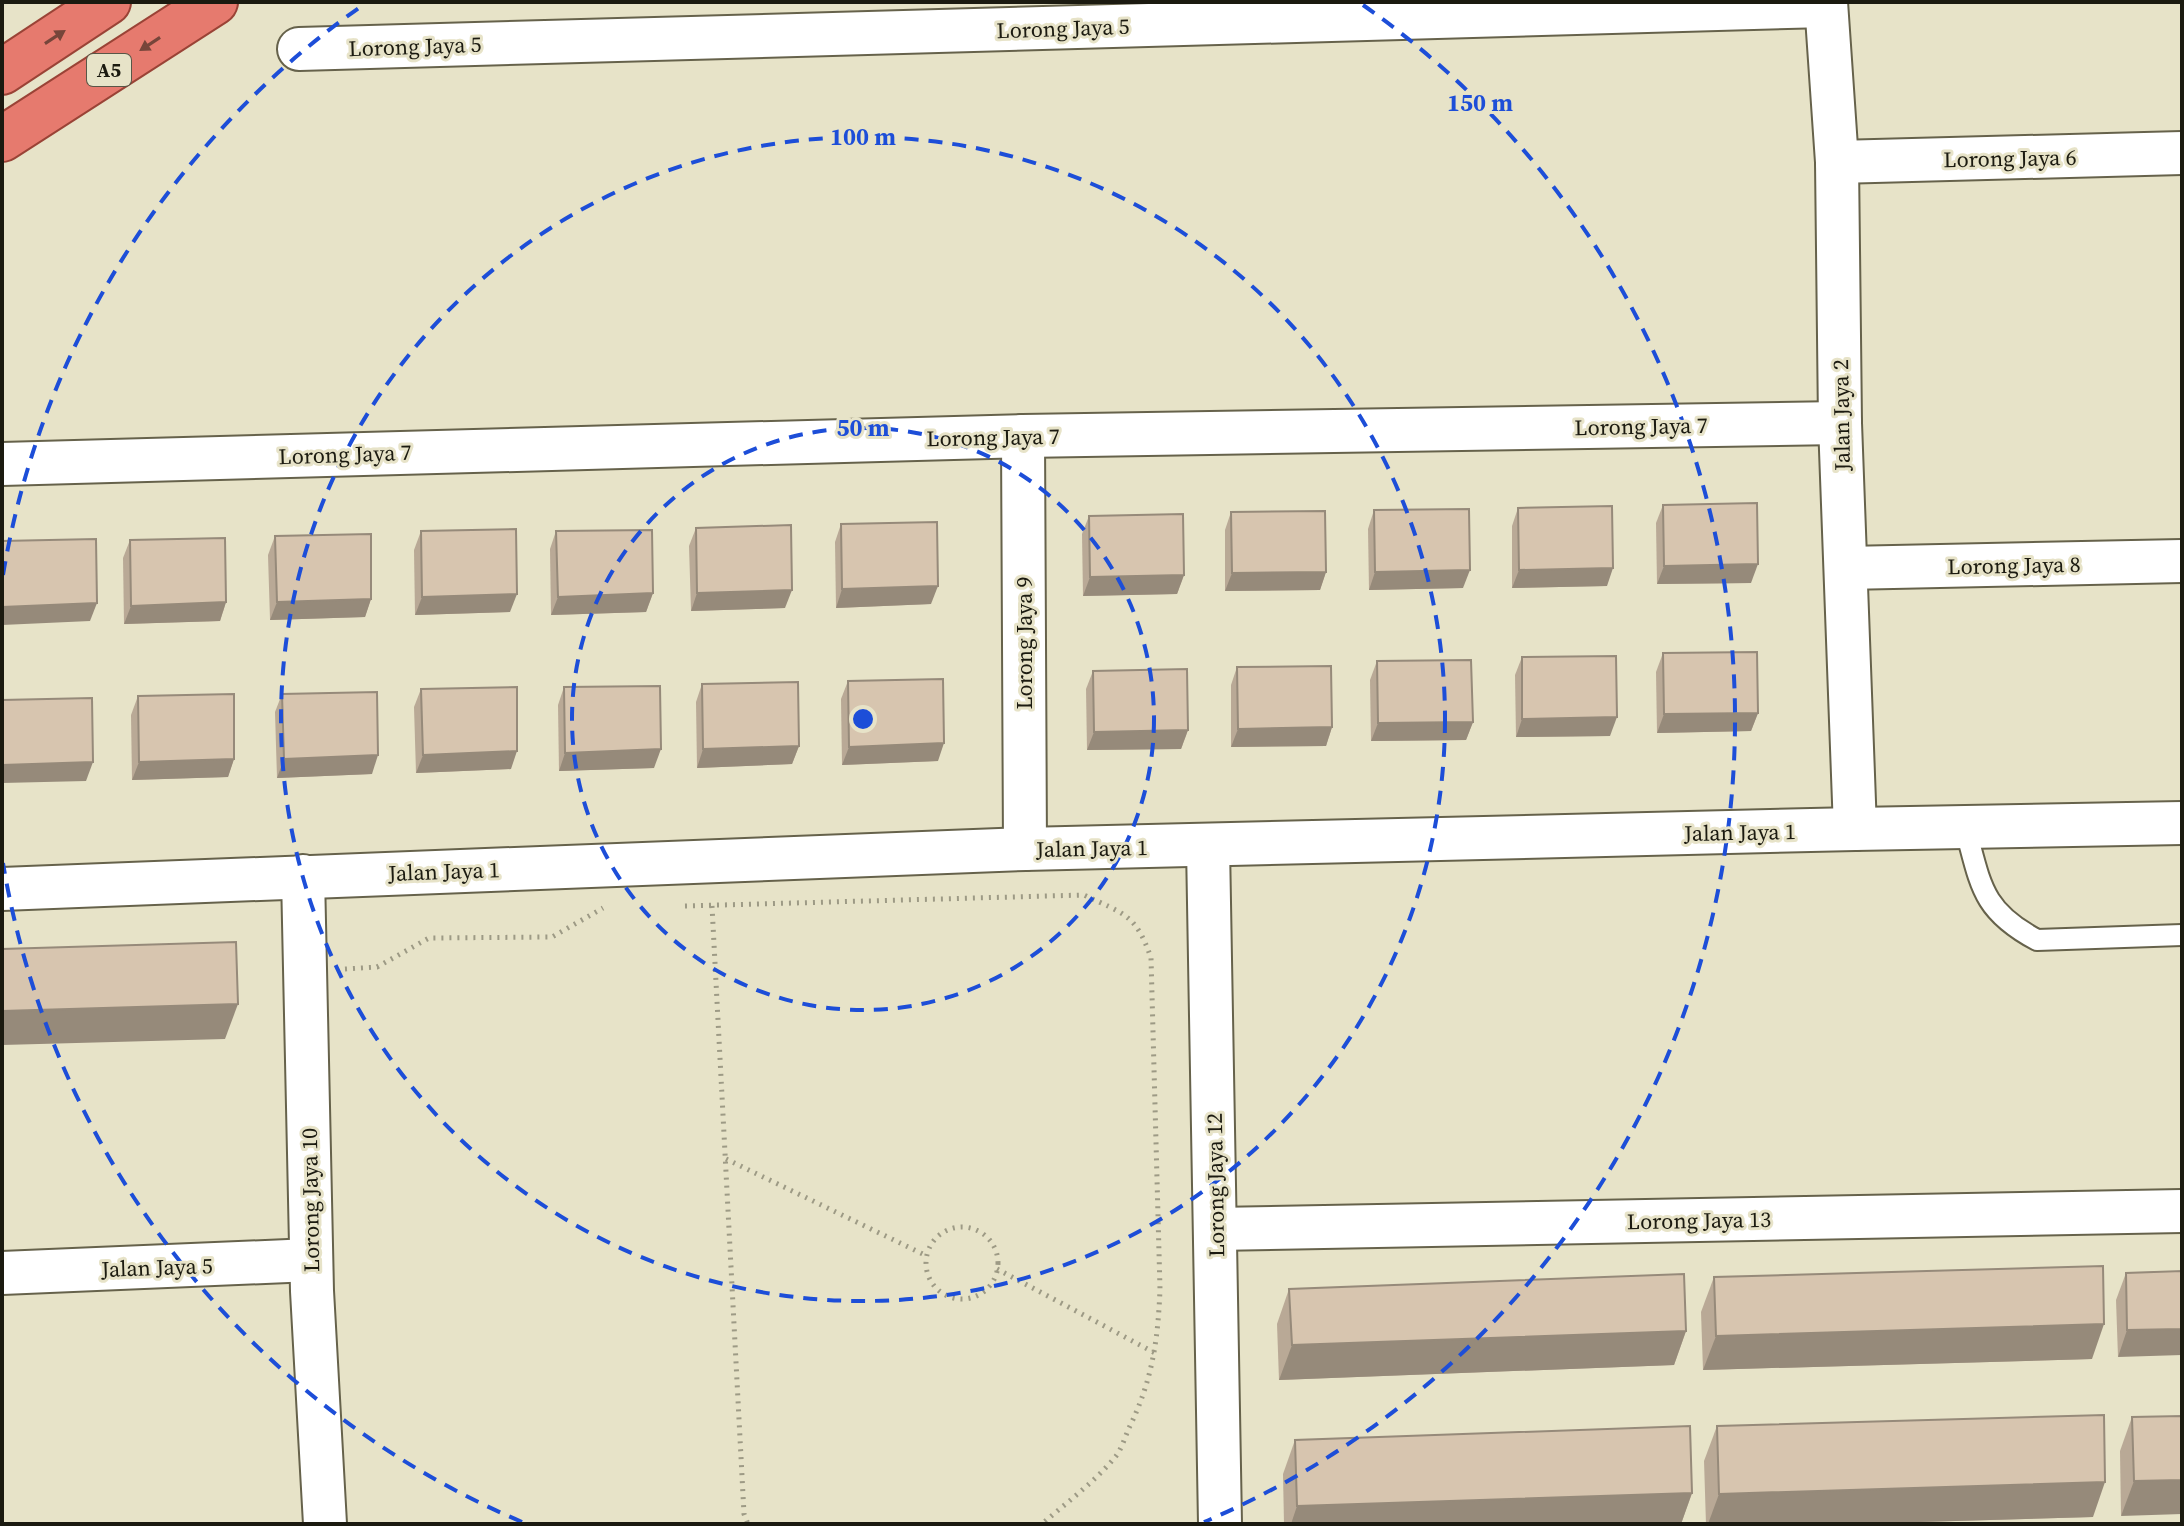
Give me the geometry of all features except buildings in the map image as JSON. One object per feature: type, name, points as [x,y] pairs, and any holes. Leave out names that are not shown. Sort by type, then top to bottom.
[{"type":"highway","name":"A5","points":[[2,72],[108,2]]},
{"type":"highway","name":"A5","points":[[2,139],[215,2]]},
{"type":"street","name":"Lorong Jaya 5","points":[[299,49],[1826,4]]},
{"type":"street","name":"Jalan Jaya 2","points":[[1826,4],[1837,162],[1840,423],[1855,829]]},
{"type":"street","name":"Lorong Jaya 6","points":[[1837,162],[2182,153]]},
{"type":"street","name":"Lorong Jaya 7","points":[[2,464],[1023,436],[1840,423]]},
{"type":"street","name":"Lorong Jaya 9","points":[[1023,436],[1025,849]]},
{"type":"street","name":"Lorong Jaya 8","points":[[1846,568],[2182,561]]},
{"type":"street","name":"Jalan Jaya 1","points":[[2,889],[1025,849],[2182,823]]},
{"type":"street","name":"Lorong Jaya 12","points":[[1208,846],[1220,1524]]},
{"type":"street","name":"Lorong Jaya 10","points":[[303,876],[311,1260],[325,1524]]},
{"type":"street","name":"Lorong Jaya 13","points":[[1215,1229],[2182,1211]]},
{"type":"street","name":"Jalan Jaya 5","points":[[2,1273],[311,1260]]},
{"type":"lane","points":[[1965,827],[1981,887],[1996,912],[2021,932],[2037,940],[2182,935]]},
{"type":"path","points":[[681,907],[1084,895],[1126,914],[1143,935],[1151,958],[1160,1289],[1158,1336],[1151,1374],[1141,1404],[1117,1455],[1042,1524]]},
{"type":"path","points":[[712,906],[744,1514],[748,1524]]},
{"type":"path","points":[[340,969],[377,967],[429,938],[552,937],[601,908],[617,908]]},
{"type":"path","points":[[726,1159],[927,1256]]},
{"type":"path","points":[[965,1227],[986,1236],[997,1257],[997,1269],[986,1290],[964,1299],[952,1298],[932,1284],[927,1274],[927,1256],[934,1241],[943,1233],[965,1227]]},
{"type":"path","points":[[997,1269],[1155,1353]]}]
